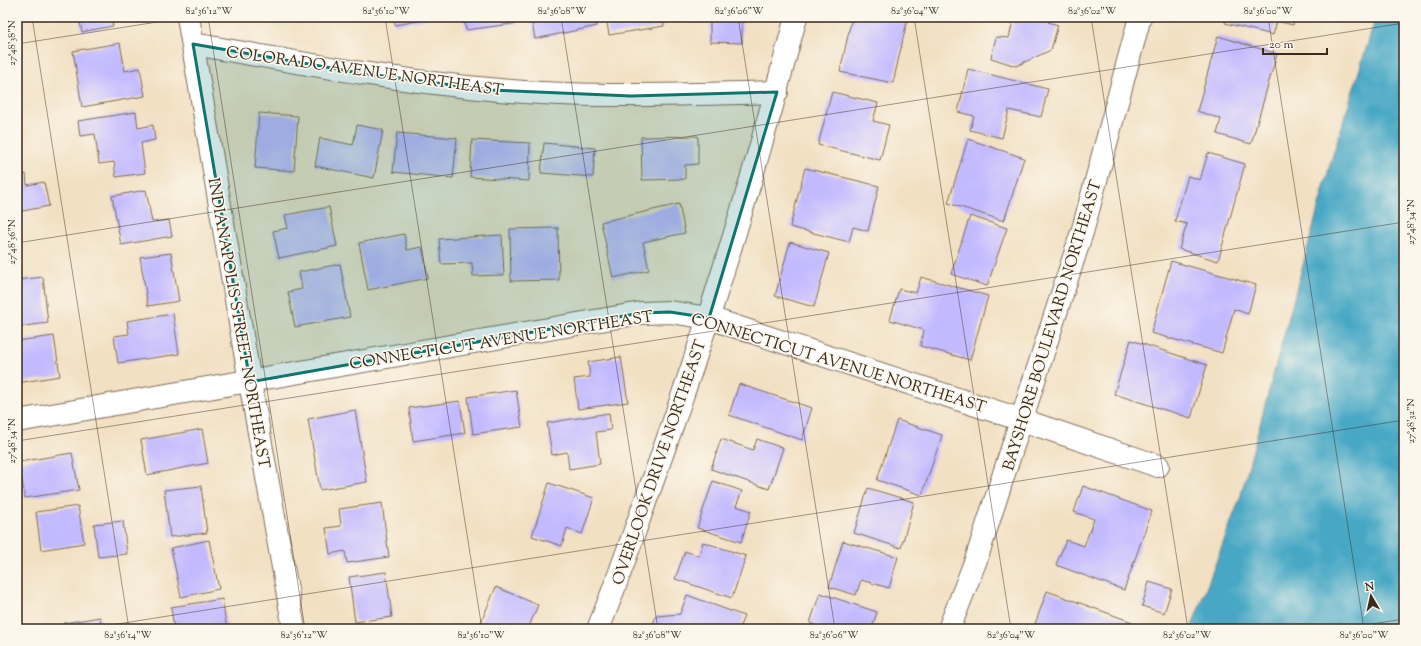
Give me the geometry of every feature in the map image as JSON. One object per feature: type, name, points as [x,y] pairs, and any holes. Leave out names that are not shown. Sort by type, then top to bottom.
[{"type":"street","name":"INDIANAPOLIS STREET NORTHEAST","points":[[188,17],[250,382],[294,629]]},
{"type":"street","name":"OVERLOOK DRIVE NORTHEAST","points":[[598,629],[668,436],[708,318],[777,92],[796,17]]},
{"type":"street","name":"BAYSHORE BOULEVARD NORTHEAST","points":[[949,629],[977,557],[1084,229],[1140,17]]},
{"type":"street","name":"COLORADO AVENUE NORTHEAST","points":[[193,44],[360,73],[490,90],[631,96],[777,92]]},
{"type":"street","name":"CONNECTICUT AVENUE NORTHEAST","points":[[17,421],[250,382],[641,313],[670,312],[708,318],[1022,420],[1158,466]]},
{"type":"highlighted area","points":[[193,44],[360,73],[490,90],[631,96],[777,92],[709,318],[670,312],[641,313],[250,382]]},
{"type":"water","points":[[1376,17],[1404,17],[1404,629],[1191,629],[1240,498],[1331,161]]},
{"type":"building","points":[[79,17],[111,17],[113,26],[82,32]]},
{"type":"building","points":[[394,17],[433,17],[433,18],[395,25]]},
{"type":"building","points":[[464,17],[518,17],[519,23],[466,30]]},
{"type":"building","points":[[531,17],[595,17],[597,26],[535,39]]},
{"type":"building","points":[[606,17],[663,17],[664,26],[609,35]]},
{"type":"building","points":[[676,17],[742,17],[742,43],[710,42],[710,22],[676,20]]},
{"type":"building","points":[[852,17],[908,17],[893,83],[840,72]]},
{"type":"building","points":[[1014,17],[1049,17],[1048,22],[1058,25],[1051,50],[1016,66],[991,58],[996,37],[1009,38]]},
{"type":"building","points":[[1227,17],[1295,17],[1293,25],[1277,21],[1273,35],[1225,23]]},
{"type":"building","points":[[1218,36],[1277,54],[1251,144],[1217,134],[1221,119],[1197,111]]},
{"type":"building","points":[[120,43],[125,71],[140,68],[145,96],[82,107],[73,51]]},
{"type":"building","points":[[968,69],[1048,89],[1041,117],[1009,110],[1002,138],[970,130],[974,116],[958,112]]},
{"type":"building","points":[[832,92],[878,103],[873,121],[889,125],[880,160],[818,145]]},
{"type":"building","points":[[136,112],[138,128],[153,125],[155,140],[141,143],[145,173],[116,177],[114,162],[99,164],[95,134],[80,136],[78,121]]},
{"type":"building","points":[[259,113],[298,116],[294,171],[255,168]]},
{"type":"building","points":[[357,125],[383,130],[374,178],[315,166],[320,138],[353,145]]},
{"type":"building","points":[[397,133],[457,138],[453,178],[393,172]]},
{"type":"building","points":[[698,136],[698,164],[685,165],[685,179],[642,180],[641,137]]},
{"type":"building","points":[[968,139],[1024,158],[1004,221],[948,203]]},
{"type":"building","points":[[472,140],[530,143],[529,181],[470,177]]},
{"type":"building","points":[[544,143],[595,148],[593,177],[541,173]]},
{"type":"building","points":[[1208,153],[1245,164],[1218,261],[1179,249],[1187,224],[1175,221],[1188,176],[1200,180]]},
{"type":"building","points":[[805,168],[879,186],[868,231],[853,227],[849,242],[790,227]]},
{"type":"building","points":[[26,174],[27,185],[44,182],[49,206],[17,212],[17,176]]},
{"type":"building","points":[[146,190],[152,222],[169,220],[172,236],[121,245],[112,196]]},
{"type":"building","points":[[679,204],[685,233],[643,242],[649,270],[613,278],[601,222]]},
{"type":"building","points":[[329,207],[337,246],[279,258],[273,231],[288,228],[285,215]]},
{"type":"building","points":[[970,216],[1007,228],[987,286],[951,274]]},
{"type":"building","points":[[558,228],[559,280],[511,281],[510,229]]},
{"type":"building","points":[[404,234],[407,250],[422,247],[428,278],[368,290],[359,243]]},
{"type":"building","points":[[502,235],[504,275],[473,276],[472,263],[441,264],[439,239]]},
{"type":"building","points":[[790,242],[829,253],[814,307],[775,296]]},
{"type":"building","points":[[171,253],[179,301],[148,306],[140,257]]},
{"type":"building","points":[[1171,261],[1256,285],[1248,314],[1234,309],[1222,353],[1151,333]]},
{"type":"building","points":[[340,264],[350,317],[295,327],[288,292],[302,289],[299,272]]},
{"type":"building","points":[[43,277],[48,323],[17,327],[17,280]]},
{"type":"building","points":[[921,277],[988,296],[970,360],[920,346],[924,330],[890,320],[899,289],[916,293]]},
{"type":"building","points":[[173,314],[179,354],[118,363],[114,336],[129,334],[127,321]]},
{"type":"building","points":[[54,336],[60,376],[17,383],[17,341]]},
{"type":"building","points":[[1131,340],[1207,365],[1191,418],[1114,394]]},
{"type":"building","points":[[621,357],[628,402],[578,409],[574,379],[590,377],[588,362]]},
{"type":"building","points":[[739,384],[812,408],[802,440],[729,415]]},
{"type":"building","points":[[516,390],[522,427],[473,434],[468,397]]},
{"type":"building","points":[[460,401],[465,433],[413,441],[409,408]]},
{"type":"building","points":[[355,410],[367,482],[320,490],[308,419]]},
{"type":"building","points":[[609,413],[611,430],[596,432],[600,464],[569,469],[567,452],[552,455],[547,423]]},
{"type":"building","points":[[897,420],[942,435],[922,495],[877,480]]},
{"type":"building","points":[[202,429],[208,463],[147,475],[141,440]]},
{"type":"building","points":[[721,439],[753,450],[757,439],[783,448],[769,489],[711,469]]},
{"type":"building","points":[[72,453],[79,490],[25,498],[19,462]]},
{"type":"building","points":[[713,481],[742,491],[736,506],[751,511],[741,542],[697,528]]},
{"type":"building","points":[[549,483],[594,498],[582,534],[567,528],[562,546],[532,536]]},
{"type":"building","points":[[201,486],[207,533],[170,537],[164,490]]},
{"type":"building","points":[[1083,486],[1152,511],[1124,590],[1056,565],[1066,540],[1084,546],[1094,519],[1074,512]]},
{"type":"building","points":[[868,488],[914,502],[901,548],[854,533]]},
{"type":"building","points":[[382,503],[389,557],[347,563],[345,551],[330,554],[326,528],[341,526],[339,509]]},
{"type":"building","points":[[78,506],[84,543],[41,550],[36,512]]},
{"type":"building","points":[[123,521],[127,554],[98,557],[94,524]]},
{"type":"building","points":[[209,540],[219,589],[181,597],[171,548]]},
{"type":"building","points":[[843,541],[898,557],[889,588],[861,580],[856,595],[829,587]]},
{"type":"building","points":[[703,542],[746,556],[732,598],[675,579],[685,551],[699,556]]},
{"type":"building","points":[[386,572],[392,617],[355,622],[349,577]]},
{"type":"building","points":[[1149,582],[1172,589],[1164,613],[1142,606]]},
{"type":"building","points":[[496,587],[538,605],[528,629],[478,629]]},
{"type":"building","points":[[1047,591],[1132,622],[1129,629],[1050,629],[1035,624]]},
{"type":"building","points":[[820,593],[877,612],[872,629],[824,629],[810,623]]},
{"type":"building","points":[[687,595],[744,616],[739,629],[651,629],[656,616],[680,614]]},
{"type":"building","points":[[222,599],[227,629],[174,629],[171,607]]},
{"type":"building","points":[[100,617],[102,629],[65,629],[64,623]]}]
